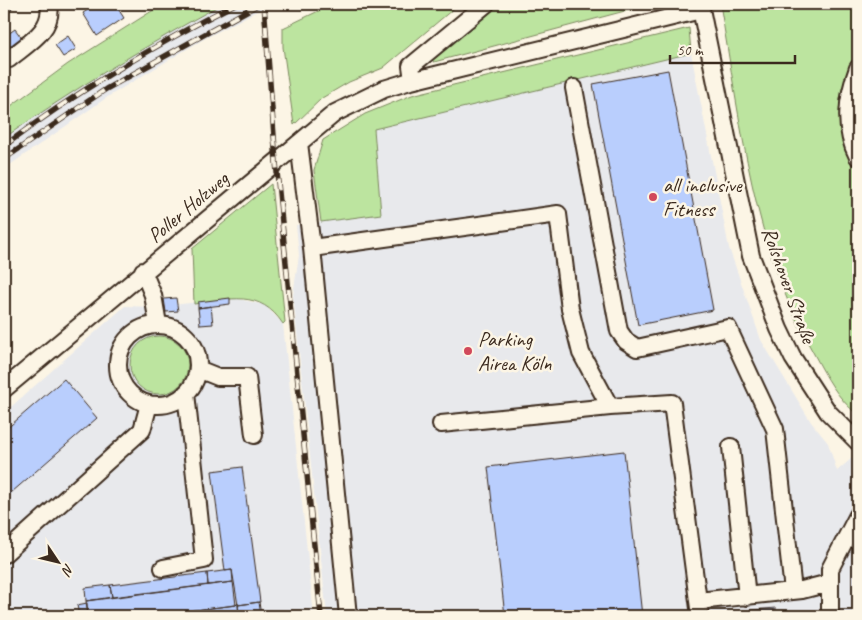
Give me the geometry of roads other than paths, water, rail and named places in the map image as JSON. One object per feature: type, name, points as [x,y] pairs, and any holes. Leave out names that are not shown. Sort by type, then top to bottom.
[{"type":"street","points":[[9,59],[38,36],[48,23],[51,14],[49,4]]},
{"type":"street","points":[[413,80],[411,66],[486,4]]},
{"type":"street","name":"Poller Holzweg","points":[[4,389],[143,271],[335,113],[384,89],[413,80],[701,7]]},
{"type":"street","name":"Rolshover Straße","points":[[701,7],[751,256],[778,329],[793,358],[828,412],[858,442]]},
{"type":"street","points":[[858,68],[850,90],[847,119],[853,147],[858,157]]},
{"type":"street","points":[[574,88],[618,331],[626,341],[637,348],[728,328],[775,429],[793,591]]},
{"type":"street","points":[[299,143],[312,248],[348,616]]},
{"type":"street","points":[[312,248],[558,214],[570,309],[581,353],[610,408]]},
{"type":"street","points":[[143,271],[153,295],[158,324]]},
{"type":"street","points":[[158,324],[171,326],[183,333],[192,343],[197,356],[198,369],[194,382],[186,393],[175,401],[162,405],[149,404],[137,399],[127,391],[120,380],[117,367],[119,354],[124,342],[134,332],[145,326],[158,324]]},
{"type":"street","points":[[198,369],[218,377],[247,377],[254,435]]},
{"type":"street","points":[[163,568],[204,560],[186,393]]},
{"type":"street","points":[[4,554],[142,430],[149,404]]},
{"type":"street","points":[[441,424],[672,404],[699,608],[747,596],[793,591],[828,584]]},
{"type":"street","points":[[731,447],[747,596]]},
{"type":"street","points":[[830,616],[828,584],[830,569],[858,515]]},
{"type":"railway","points":[[4,146],[116,70],[235,4]]},
{"type":"railway","points":[[4,159],[106,89],[259,4]]},
{"type":"railway","points":[[264,4],[276,162],[321,616]]},
{"type":"place","name":"all inclusive Fitness","points":[[653,197]]},
{"type":"place","name":"Parking Airea Köln","points":[[468,351]]}]
